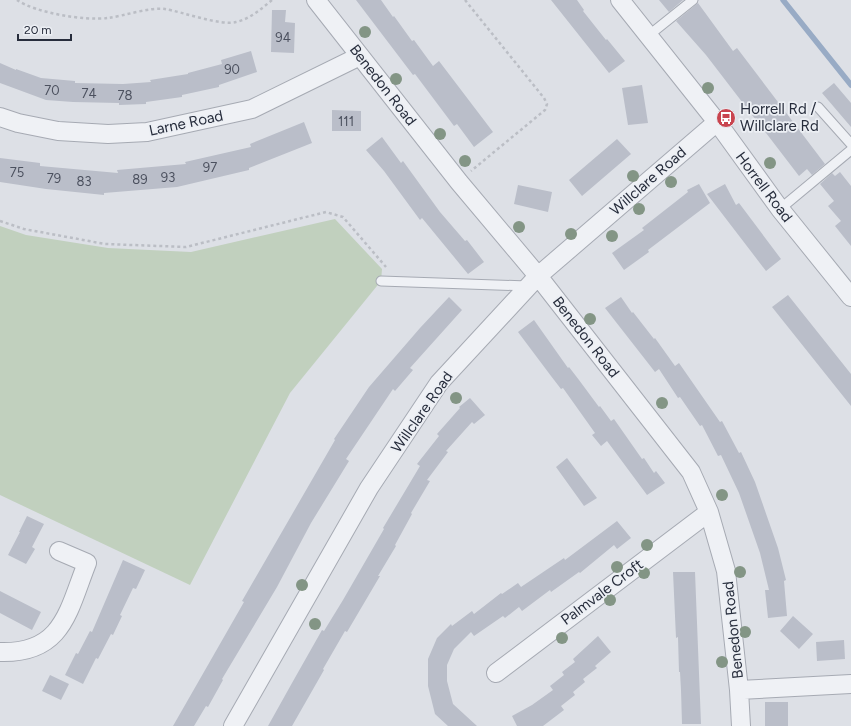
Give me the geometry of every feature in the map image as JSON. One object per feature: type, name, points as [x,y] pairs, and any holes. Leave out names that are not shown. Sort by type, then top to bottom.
[{"type":"street","name":"Benedon Road","points":[[316,0],[459,182],[532,281],[691,472],[709,512],[726,571],[739,690],[741,726]]},
{"type":"street","name":"Horrell Road","points":[[620,0],[717,122],[780,209],[851,297]]},
{"type":"street","name":"Larne Road","points":[[0,117],[18,123],[58,131],[108,134],[147,132],[252,109],[360,56]]},
{"type":"street","name":"Willclare Road","points":[[233,726],[369,488],[439,383],[532,281],[717,122]]},
{"type":"street","name":"Palmvale Croft","points":[[496,673],[709,512]]},
{"type":"street","points":[[0,652],[26,651],[34,648],[49,639],[63,622],[87,563],[59,551]]},
{"type":"street","points":[[739,690],[851,684]]},
{"type":"lane","points":[[648,36],[693,0]]},
{"type":"lane","points":[[818,107],[851,144]]},
{"type":"lane","points":[[780,209],[851,150]]},
{"type":"lane","points":[[381,282],[532,281]]},
{"type":"path","points":[[17,0],[22,4],[56,14],[89,18],[108,18],[137,12],[163,9],[214,21],[235,23],[248,18],[272,0]]},
{"type":"path","points":[[459,182],[545,110],[547,104],[544,98],[465,0]]},
{"type":"path","points":[[0,221],[24,229],[105,244],[186,247],[326,212],[343,217],[400,283]]},
{"type":"green space","points":[[335,219],[382,269],[381,281],[290,393],[190,585],[0,495],[0,226],[26,235],[108,248],[191,252]]},
{"type":"building","points":[[356,0],[381,0],[433,66],[439,61],[493,132],[474,147],[457,124],[454,126],[415,74],[413,75]]},
{"type":"building","points":[[551,0],[577,0],[584,10],[583,11],[625,61],[609,73]]},
{"type":"building","points":[[659,0],[683,0],[669,12]]},
{"type":"building","points":[[698,3],[733,51],[737,48],[825,164],[812,175],[807,169],[799,176],[706,55],[676,21]]},
{"type":"building","points":[[272,10],[286,10],[285,22],[295,23],[294,53],[271,52]]},
{"type":"building","points":[[251,51],[257,72],[219,85],[219,87],[182,95],[182,97],[146,102],[146,104],[119,105],[119,103],[46,100],[0,83],[0,63],[41,78],[75,81],[75,83],[123,84],[151,82],[150,80],[188,74],[222,64],[221,60]]},
{"type":"building","points":[[834,83],[851,103],[851,127],[822,93]]},
{"type":"building","points":[[642,85],[648,123],[628,125],[622,88]]},
{"type":"building","points":[[332,110],[361,111],[361,131],[332,131]]},
{"type":"building","points":[[304,122],[312,143],[249,168],[249,170],[177,187],[104,193],[104,195],[46,189],[0,182],[0,158],[40,163],[40,166],[118,173],[117,170],[186,164],[185,162],[251,147],[250,144]]},
{"type":"building","points":[[382,137],[401,163],[403,161],[440,212],[465,241],[467,240],[484,262],[468,274],[422,218],[420,220],[384,171],[366,150]]},
{"type":"building","points":[[617,139],[631,154],[582,196],[569,180]]},
{"type":"building","points":[[840,172],[851,186],[851,246],[835,226],[841,221],[828,206],[834,201],[820,184],[832,173],[835,176]]},
{"type":"building","points":[[699,184],[710,203],[624,270],[612,253],[644,230],[642,228],[688,192],[687,190]]},
{"type":"building","points":[[725,184],[736,205],[739,203],[781,259],[766,271],[707,194]]},
{"type":"building","points":[[518,185],[552,192],[548,212],[514,204]]},
{"type":"building","points":[[788,295],[851,374],[851,406],[772,307]]},
{"type":"building","points":[[449,297],[462,310],[410,368],[413,370],[395,391],[393,389],[346,459],[349,461],[311,523],[277,587],[222,679],[223,680],[208,707],[206,706],[194,726],[173,726],[244,602],[242,601],[335,440],[334,439],[369,387]]},
{"type":"building","points":[[621,297],[632,313],[633,312],[654,339],[655,338],[675,366],[679,363],[720,422],[722,421],[739,453],[741,452],[755,482],[778,548],[786,580],[784,581],[787,616],[768,618],[765,590],[769,590],[760,553],[739,493],[721,455],[718,456],[702,425],[700,426],[680,397],[678,398],[659,369],[655,372],[605,308]]},
{"type":"building","points":[[534,320],[568,368],[569,367],[599,407],[600,406],[611,421],[614,419],[642,459],[644,458],[654,473],[656,471],[665,483],[647,495],[607,441],[601,446],[592,435],[595,433],[563,388],[561,389],[518,332]]},
{"type":"building","points":[[470,398],[485,415],[474,424],[472,422],[446,451],[448,452],[427,480],[430,481],[411,513],[412,514],[395,545],[396,546],[378,576],[380,576],[347,632],[345,631],[292,726],[268,726],[322,630],[324,631],[343,600],[420,466],[417,464],[439,436],[437,434],[460,408],[459,407]]},
{"type":"building","points":[[567,458],[597,498],[584,506],[556,467]]},
{"type":"building","points":[[27,516],[44,524],[32,547],[35,549],[26,564],[8,555]]},
{"type":"building","points":[[617,521],[631,538],[617,549],[614,545],[580,573],[579,572],[551,592],[550,590],[522,611],[519,607],[505,618],[503,616],[474,636],[471,632],[454,649],[447,665],[447,681],[453,704],[477,726],[448,726],[435,714],[428,686],[428,659],[437,638],[451,624],[452,626],[472,611],[474,614],[501,593],[502,594],[518,583],[521,587],[564,558],[565,560]]},
{"type":"building","points":[[123,560],[145,570],[136,589],[133,588],[120,615],[122,616],[113,635],[111,634],[98,659],[96,658],[83,684],[65,675],[76,653],[78,654],[90,631],[92,632]]},
{"type":"building","points":[[673,572],[695,572],[701,724],[682,724]]},
{"type":"building","points":[[0,591],[41,612],[32,630],[0,613]]},
{"type":"building","points":[[793,616],[813,634],[799,649],[780,631]]},
{"type":"building","points":[[598,636],[611,652],[595,666],[597,668],[583,679],[585,682],[573,692],[575,695],[561,706],[564,710],[543,726],[517,726],[512,716],[532,705],[553,690],[550,686],[564,675],[562,672],[575,662],[573,659]]},
{"type":"building","points":[[844,640],[845,659],[817,661],[816,642]]},
{"type":"building","points":[[50,675],[69,684],[61,700],[42,691]]},
{"type":"building","points":[[765,702],[788,702],[788,726],[765,726]]},
{"type":"waterway","points":[[783,0],[851,85]]},
{"type":"place","name":"Horrell Rd / Willclare Rd","points":[[726,118]]}]
